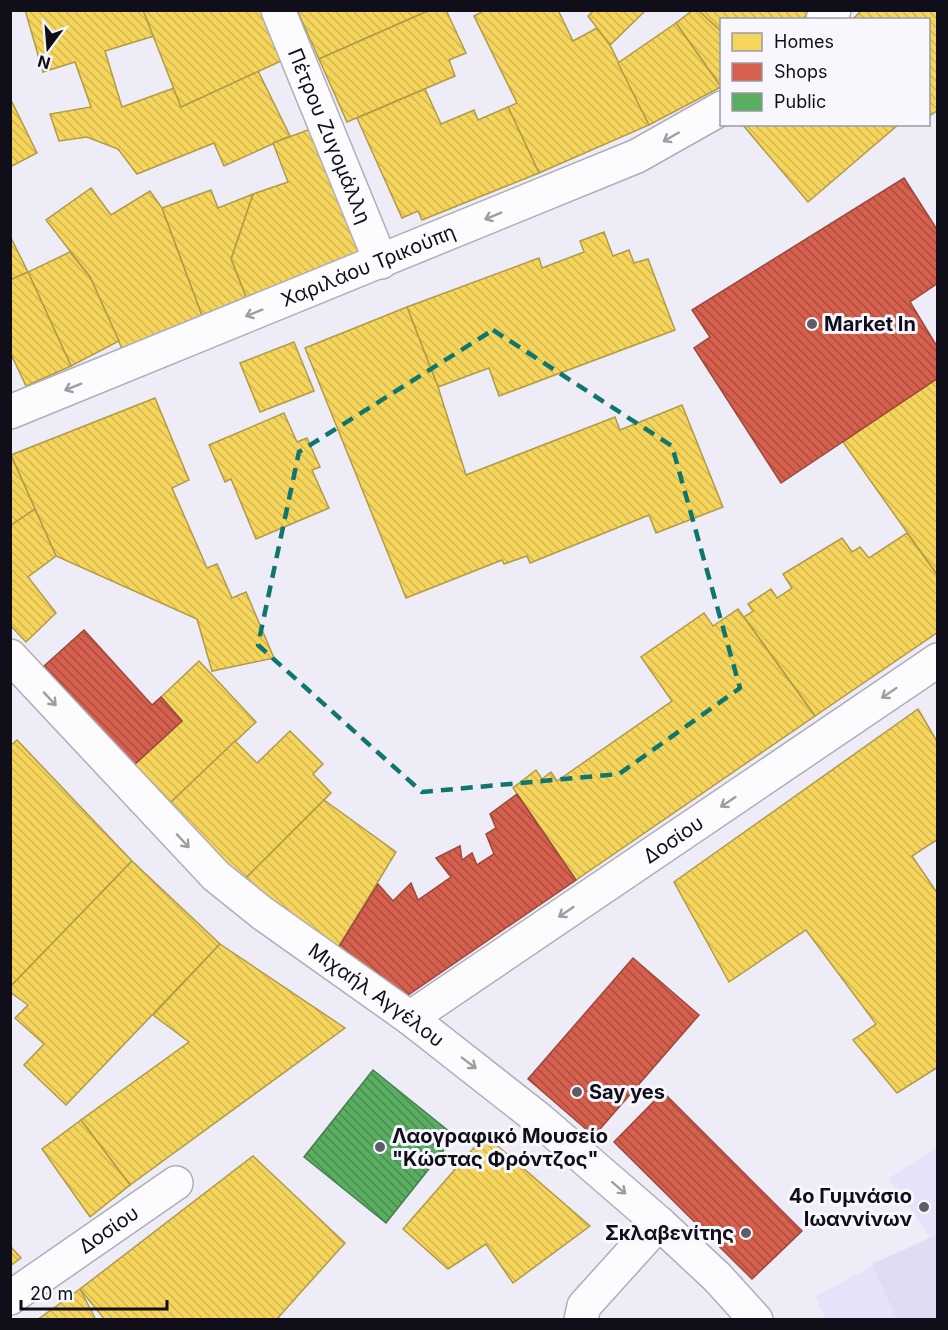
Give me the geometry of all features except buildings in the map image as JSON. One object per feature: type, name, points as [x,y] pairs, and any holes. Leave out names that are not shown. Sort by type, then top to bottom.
[{"type":"street","name":"Πέτρου Ζυγομάλλη","points":[[278,10],[381,262]]},
{"type":"street","name":"Χαριλάου Τρικούπη","points":[[10,412],[637,156],[720,109]]},
{"type":"street","name":"Μιχαήλ Αγγέλου","points":[[10,656],[216,876],[262,913],[410,1018],[540,1120],[659,1223],[717,1277],[756,1320]]},
{"type":"street","name":"Δοσίου","points":[[410,1018],[938,660]]},
{"type":"street","name":"Δοσίου","points":[[10,1298],[176,1183]]},
{"type":"street","points":[[581,1320],[584,1306],[659,1223]]},
{"type":"highlighted area","points":[[493,330],[672,446],[740,688],[619,774],[422,792],[258,645],[299,452]]},
{"type":"shaded area","name":"4ο Γυμνάσιο Ιωαννίνων","points":[[937,1148],[937,1319],[826,1319],[815,1296],[930,1237],[889,1178]]},
{"type":"shaded area","points":[[937,1235],[937,1319],[897,1319],[872,1264]]},
{"type":"place","name":"Market In","points":[[812,324]]},
{"type":"place","name":"Say yes","points":[[577,1092]]},
{"type":"place","name":"Λαογραφικό Μουσείο \"Κώστας Φρόντζος\"","points":[[380,1147]]},
{"type":"place","name":"4ο Γυμνάσιο Ιωαννίνων","points":[[924,1207]]},
{"type":"place","name":"Σκλαβενίτης","points":[[746,1233]]}]
